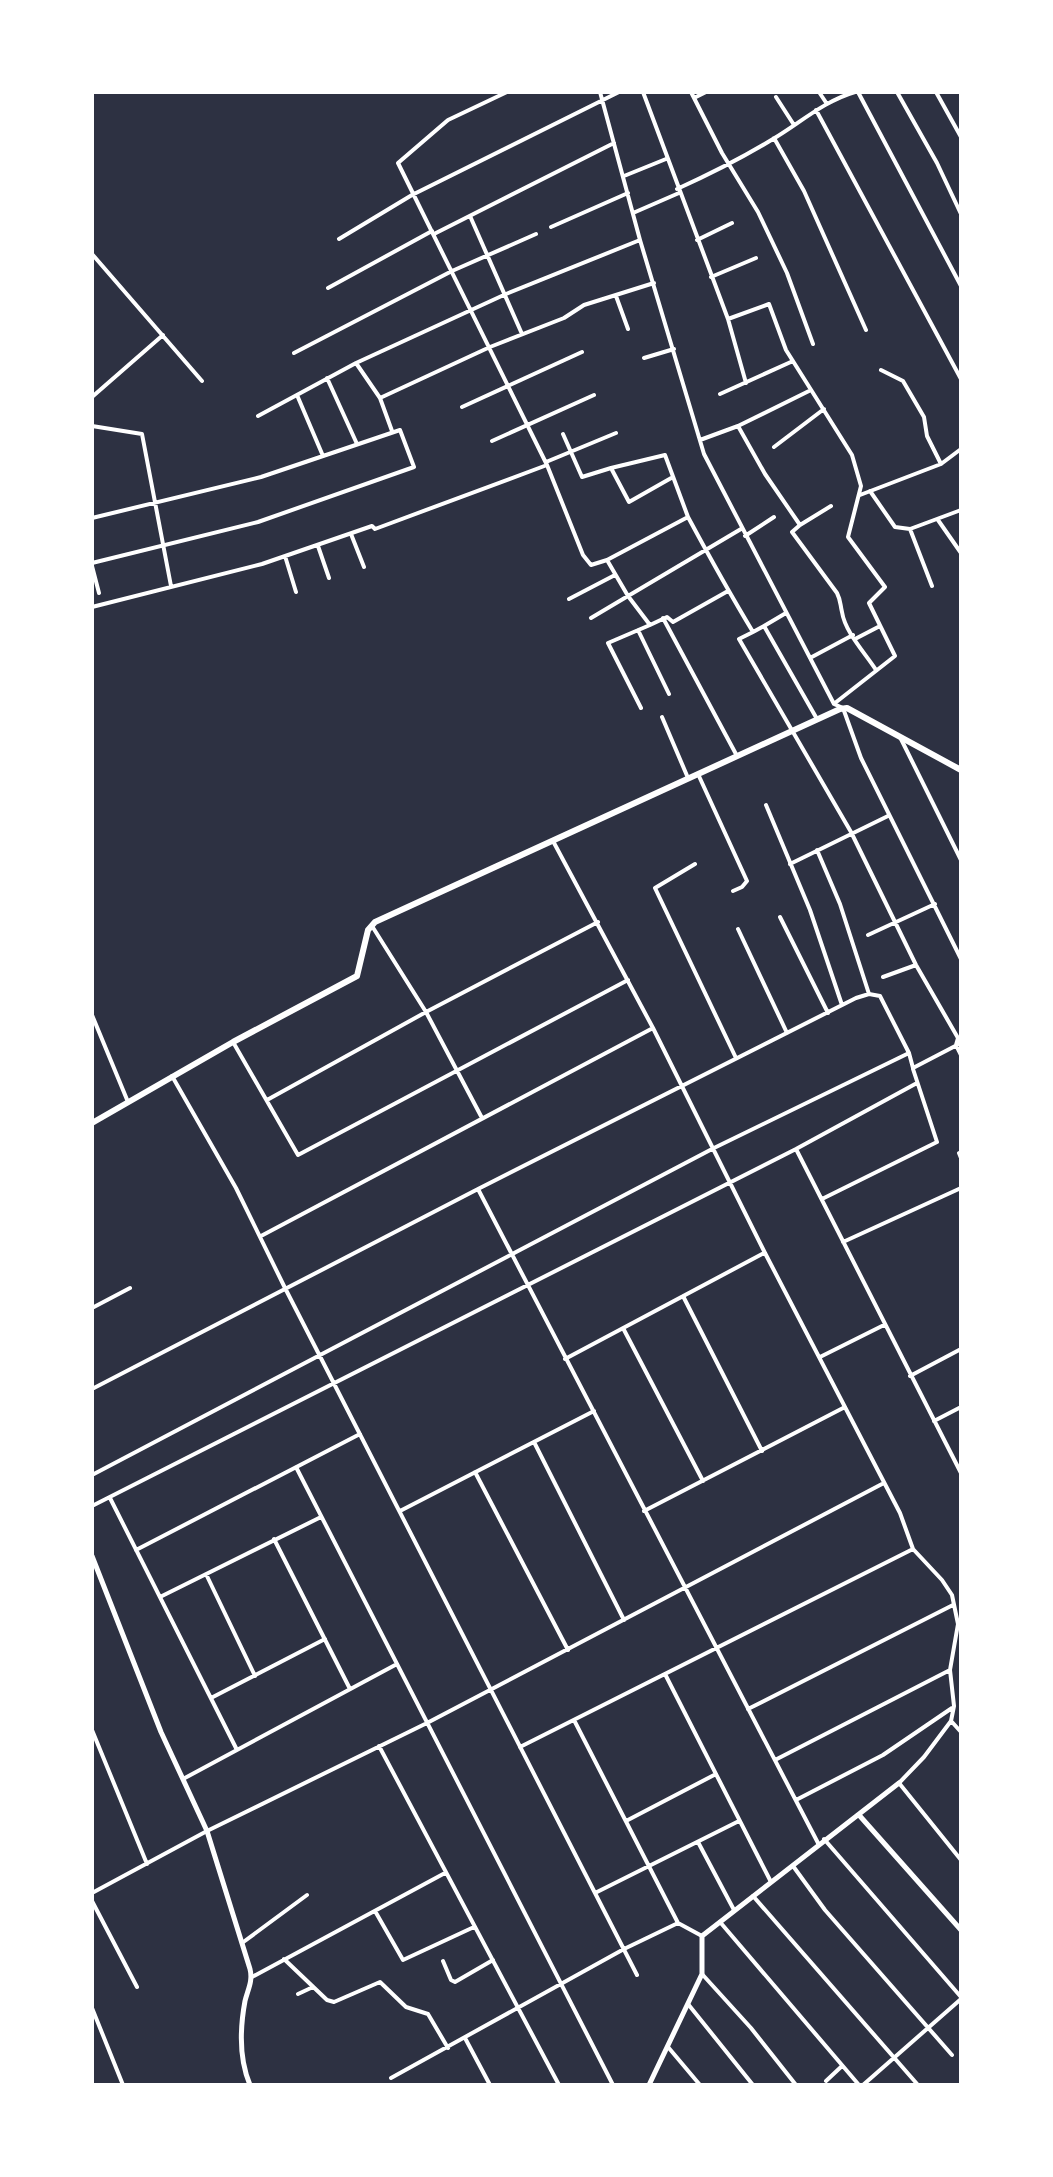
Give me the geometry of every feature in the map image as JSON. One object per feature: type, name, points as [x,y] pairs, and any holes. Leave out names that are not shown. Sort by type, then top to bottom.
[{"type":"main road","points":[[92,1123],[233,1042],[357,976],[371,925],[843,708],[961,770]]},
{"type":"street","points":[[507,92],[448,120],[398,163],[528,425],[583,555],[591,565],[607,560],[688,517]]},
{"type":"street","points":[[600,92],[640,240],[704,454],[834,704],[843,708],[861,758],[961,959]]},
{"type":"street","points":[[339,239],[412,195],[619,92]]},
{"type":"street","points":[[643,92],[728,319],[746,383]]},
{"type":"street","points":[[691,92],[758,212],[787,273],[813,344]]},
{"type":"street","points":[[694,98],[706,92]]},
{"type":"street","points":[[819,92],[827,104]]},
{"type":"street","points":[[633,213],[730,164],[827,104],[857,92],[961,286]]},
{"type":"street","points":[[897,92],[937,163],[961,214]]},
{"type":"street","points":[[936,92],[961,137]]},
{"type":"street","points":[[776,97],[794,125]]},
{"type":"street","points":[[816,110],[961,379]]},
{"type":"street","points":[[774,138],[804,191],[866,330]]},
{"type":"street","points":[[328,288],[614,143]]},
{"type":"street","points":[[623,176],[666,159]]},
{"type":"street","points":[[551,227],[628,193]]},
{"type":"street","points":[[470,216],[522,334]]},
{"type":"street","points":[[697,240],[732,223]]},
{"type":"street","points":[[294,353],[452,271],[536,234]]},
{"type":"street","points":[[258,416],[356,363],[506,294],[640,240]]},
{"type":"street","points":[[92,254],[202,381]]},
{"type":"street","points":[[711,277],[756,258]]},
{"type":"street","points":[[380,398],[490,347],[564,318],[584,305],[654,283]]},
{"type":"street","points":[[616,296],[628,329]]},
{"type":"street","points":[[728,319],[769,304],[786,350],[852,455],[861,486],[848,537],[885,587],[869,603],[895,656],[834,704]]},
{"type":"street","points":[[92,397],[163,335]]},
{"type":"street","points":[[644,358],[674,349]]},
{"type":"street","points":[[462,407],[582,352]]},
{"type":"street","points":[[720,394],[793,361]]},
{"type":"street","points":[[356,363],[380,398],[392,432]]},
{"type":"street","points":[[881,370],[903,381],[924,417],[927,436],[941,464]]},
{"type":"street","points":[[327,378],[357,444]]},
{"type":"street","points":[[700,440],[738,426],[811,390]]},
{"type":"street","points":[[297,395],[323,456]]},
{"type":"street","points":[[492,441],[594,395]]},
{"type":"street","points":[[774,447],[824,409]]},
{"type":"street","points":[[92,426],[142,434],[171,586]]},
{"type":"street","points":[[738,426],[765,474],[800,525]]},
{"type":"street","points":[[92,518],[261,477],[400,430],[414,467],[258,522],[92,564],[99,593]]},
{"type":"street","points":[[92,607],[285,556],[372,526],[375,529],[616,433]]},
{"type":"street","points":[[563,434],[582,477],[665,455],[688,517],[753,632]]},
{"type":"street","points":[[860,495],[941,464],[961,449]]},
{"type":"street","points":[[611,468],[629,502],[673,477]]},
{"type":"street","points":[[870,491],[895,527],[910,529],[961,510]]},
{"type":"street","points":[[831,506],[792,532],[837,593],[843,603],[841,611],[854,637],[876,670]]},
{"type":"street","points":[[745,536],[774,517]]},
{"type":"street","points":[[938,520],[961,553]]},
{"type":"street","points":[[591,618],[741,529]]},
{"type":"street","points":[[910,529],[932,586]]},
{"type":"street","points":[[351,534],[364,567]]},
{"type":"street","points":[[318,546],[329,578]]},
{"type":"street","points":[[285,556],[296,592]]},
{"type":"street","points":[[607,560],[650,625]]},
{"type":"street","points":[[569,599],[615,575]]},
{"type":"street","points":[[641,708],[608,643],[663,618],[667,617],[673,622],[728,591]]},
{"type":"street","points":[[786,613],[739,639],[851,832],[916,965],[958,1038],[961,1055]]},
{"type":"street","points":[[663,618],[737,756]]},
{"type":"street","points":[[764,626],[817,719]]},
{"type":"street","points":[[810,658],[880,626]]},
{"type":"street","points":[[638,630],[669,694]]},
{"type":"street","points":[[662,717],[688,778]]},
{"type":"street","points":[[900,737],[961,860]]},
{"type":"street","points":[[698,774],[747,881],[733,891]]},
{"type":"street","points":[[766,805],[810,910],[842,1005]]},
{"type":"street","points":[[790,864],[889,816]]},
{"type":"street","points":[[553,841],[653,1028],[882,1484],[900,1513],[913,1549],[952,1595],[958,1624],[950,1670],[954,1706],[951,1721],[924,1757],[899,1783],[702,1936],[702,1974],[649,2085]]},
{"type":"street","points":[[817,850],[840,904],[869,994]]},
{"type":"street","points":[[695,864],[655,888],[736,1058]]},
{"type":"street","points":[[868,935],[935,904]]},
{"type":"street","points":[[780,917],[828,1013]]},
{"type":"street","points":[[267,1100],[598,922]]},
{"type":"street","points":[[371,925],[426,1012],[482,1118]]},
{"type":"street","points":[[738,929],[787,1033]]},
{"type":"street","points":[[883,977],[916,965]]},
{"type":"street","points":[[233,1042],[298,1155],[628,980]]},
{"type":"street","points":[[92,1389],[842,1005],[869,994],[880,996],[909,1053],[937,1142],[822,1199]]},
{"type":"street","points":[[92,1015],[128,1102]]},
{"type":"street","points":[[261,1236],[653,1028]]},
{"type":"street","points":[[913,1068],[959,1044]]},
{"type":"street","points":[[92,1475],[714,1148],[909,1053]]},
{"type":"street","points":[[172,1076],[261,1236],[637,1975]]},
{"type":"street","points":[[92,1506],[796,1149],[917,1083]]},
{"type":"street","points":[[796,1149],[910,1376],[959,1463],[961,1473]]},
{"type":"street","points":[[843,1242],[961,1188]]},
{"type":"street","points":[[478,1189],[796,1800],[821,1841],[961,1998],[896,2058],[861,2085],[719,1921]]},
{"type":"street","points":[[565,1359],[765,1253]]},
{"type":"street","points":[[92,1308],[130,1288]]},
{"type":"street","points":[[683,1296],[762,1451]]},
{"type":"street","points":[[820,1357],[884,1325]]},
{"type":"street","points":[[623,1328],[703,1481]]},
{"type":"street","points":[[910,1376],[961,1349]]},
{"type":"street","points":[[644,1511],[845,1407]]},
{"type":"street","points":[[934,1421],[961,1407]]},
{"type":"street","points":[[400,1511],[594,1411]]},
{"type":"street","points":[[136,1550],[360,1434]]},
{"type":"street","points":[[534,1442],[624,1620]]},
{"type":"street","points":[[296,1467],[613,2085]]},
{"type":"street","points":[[475,1472],[568,1650]]},
{"type":"street","points":[[92,1893],[207,1831],[491,1690],[882,1484]]},
{"type":"street","points":[[110,1498],[236,1748]]},
{"type":"street","points":[[160,1597],[321,1517]]},
{"type":"street","points":[[274,1539],[350,1689]]},
{"type":"street","points":[[520,1747],[913,1549]]},
{"type":"street","points":[[92,1556],[161,1732],[207,1831],[242,1943],[252,1977],[241,2026],[243,2069],[250,2085]]},
{"type":"street","points":[[206,1574],[255,1676]]},
{"type":"street","points":[[748,1709],[954,1605]]},
{"type":"street","points":[[211,1698],[325,1639]]},
{"type":"street","points":[[183,1779],[397,1664]]},
{"type":"street","points":[[775,1760],[950,1670]]},
{"type":"street","points":[[664,1673],[771,1882]]},
{"type":"street","points":[[796,1800],[883,1755],[954,1706]]},
{"type":"street","points":[[574,1720],[678,1923],[702,1936]]},
{"type":"street","points":[[951,1721],[961,1732]]},
{"type":"street","points":[[92,1730],[147,1864]]},
{"type":"street","points":[[379,1746],[559,2085]]},
{"type":"street","points":[[626,1821],[716,1774]]},
{"type":"street","points":[[899,1783],[961,1860]]},
{"type":"street","points":[[859,1815],[961,1930]]},
{"type":"street","points":[[595,1893],[739,1821]]},
{"type":"street","points":[[698,1842],[734,1910]]},
{"type":"street","points":[[793,1866],[825,1910],[952,2055]]},
{"type":"street","points":[[252,1977],[445,1873]]},
{"type":"street","points":[[242,1943],[307,1895]]},
{"type":"street","points":[[753,1896],[918,2085]]},
{"type":"street","points":[[92,1901],[137,1987]]},
{"type":"street","points":[[375,1911],[403,1960],[474,1927]]},
{"type":"street","points":[[391,2078],[624,1949],[678,1923]]},
{"type":"street","points":[[284,1959],[327,2000],[334,2002],[380,1982],[406,2007],[428,2014],[448,2048]]},
{"type":"street","points":[[443,1961],[451,1980],[455,1982],[493,1960]]},
{"type":"street","points":[[702,1974],[751,2028],[796,2085]]},
{"type":"street","points":[[298,1994],[313,1987]]},
{"type":"street","points":[[688,2004],[753,2085]]},
{"type":"street","points":[[92,2008],[123,2085]]},
{"type":"street","points":[[465,2038],[489,2083],[480,2085]]},
{"type":"street","points":[[667,2046],[700,2085]]},
{"type":"street","points":[[826,2081],[842,2066]]}]
